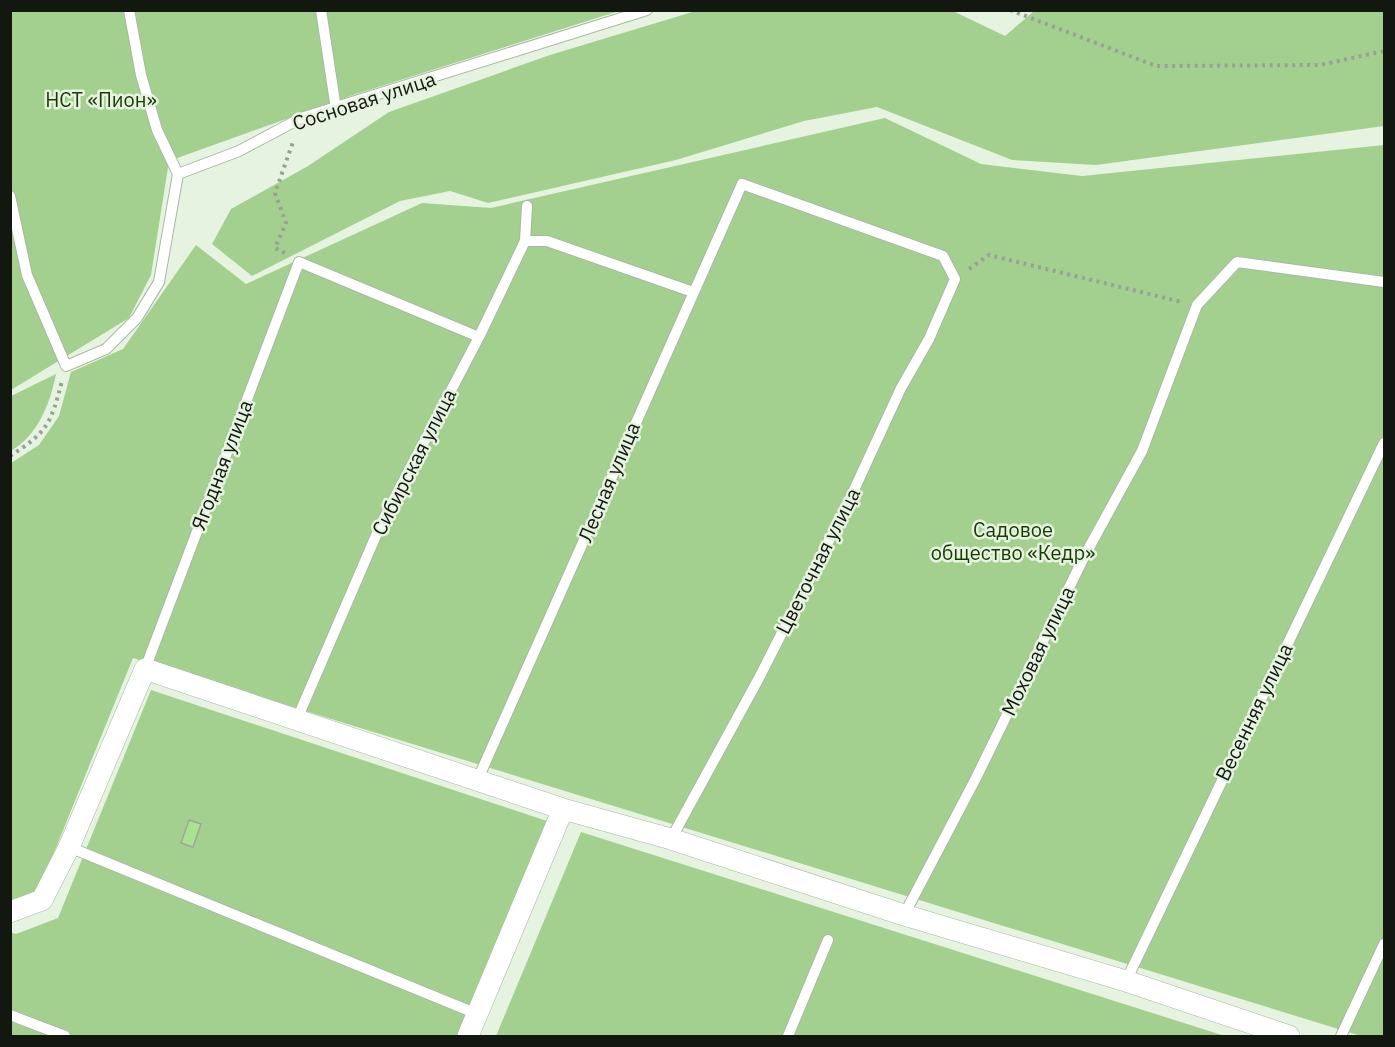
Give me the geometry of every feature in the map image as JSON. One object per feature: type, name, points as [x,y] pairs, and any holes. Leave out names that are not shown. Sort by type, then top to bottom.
[{"type":"street","points":[[10,912],[42,900],[69,847],[145,669],[563,809],[671,839],[904,915],[1126,981],[1289,1036]]},
{"type":"street","points":[[468,1036],[563,809]]},
{"type":"lane","points":[[10,196],[27,276],[66,366],[106,349],[137,318],[159,282],[178,174],[157,130],[141,75],[129,10]]},
{"type":"lane","points":[[321,10],[336,109]]},
{"type":"lane","name":"Сосновая улица","points":[[178,174],[239,151],[301,118],[336,109],[647,10]]},
{"type":"lane","name":"Лесная улица","points":[[477,781],[742,184],[943,256],[955,279]]},
{"type":"lane","name":"Сибирская улица","points":[[297,719],[381,524],[479,337],[525,241],[527,206]]},
{"type":"lane","points":[[525,241],[547,241],[693,292]]},
{"type":"lane","points":[[299,262],[479,337]]},
{"type":"lane","name":"Ягодная улица","points":[[145,669],[299,262]]},
{"type":"lane","name":"Моховая улица","points":[[904,915],[976,778],[1085,555],[1142,451],[1197,305],[1237,262],[1384,282]]},
{"type":"lane","name":"Цветочная улица","points":[[671,839],[759,678],[848,503],[901,388],[929,339],[955,279]]},
{"type":"lane","name":"Весенняя улица","points":[[1126,981],[1384,443]]},
{"type":"lane","points":[[69,847],[477,1014]]},
{"type":"lane","points":[[788,1036],[828,940]]},
{"type":"lane","points":[[1341,1036],[1384,944]]},
{"type":"lane","points":[[10,1016],[65,1036]]},
{"type":"path","points":[[1010,10],[1156,66],[1320,65],[1384,51]]},
{"type":"path","points":[[299,262],[275,248],[286,223],[275,193],[301,118]]},
{"type":"path","points":[[955,279],[989,255],[1197,305]]},
{"type":"path","points":[[10,456],[36,439],[52,419],[66,366]]},
{"type":"green space","points":[[699,10],[953,11],[1005,36],[1034,11],[1384,11],[1384,126],[1096,165],[1012,160],[877,107],[804,121],[676,160],[488,203],[450,191],[400,201],[252,276],[212,244],[231,209],[308,166],[389,112],[550,55]]},
{"type":"green space","name":"НСТ «Пион»","points":[[11,11],[619,11],[353,95],[169,161],[151,275],[129,318],[11,390]]},
{"type":"green space","name":"Садовое общество «Кедр»","points":[[885,118],[981,164],[1082,176],[1384,145],[1384,1036],[1361,1036],[133,658],[38,892],[11,900],[11,463],[39,445],[59,416],[71,372],[123,349],[196,245],[246,284],[422,203],[491,208]]},
{"type":"green space","points":[[56,374],[46,407],[36,428],[11,451],[11,396]]},
{"type":"green space","points":[[151,690],[547,821],[457,1036],[11,1036],[10,932],[16,934],[58,918]]},
{"type":"green space","points":[[581,832],[1225,1036],[496,1036]]},
{"type":"building","points":[[189,820],[201,824],[193,847],[181,843]]}]
